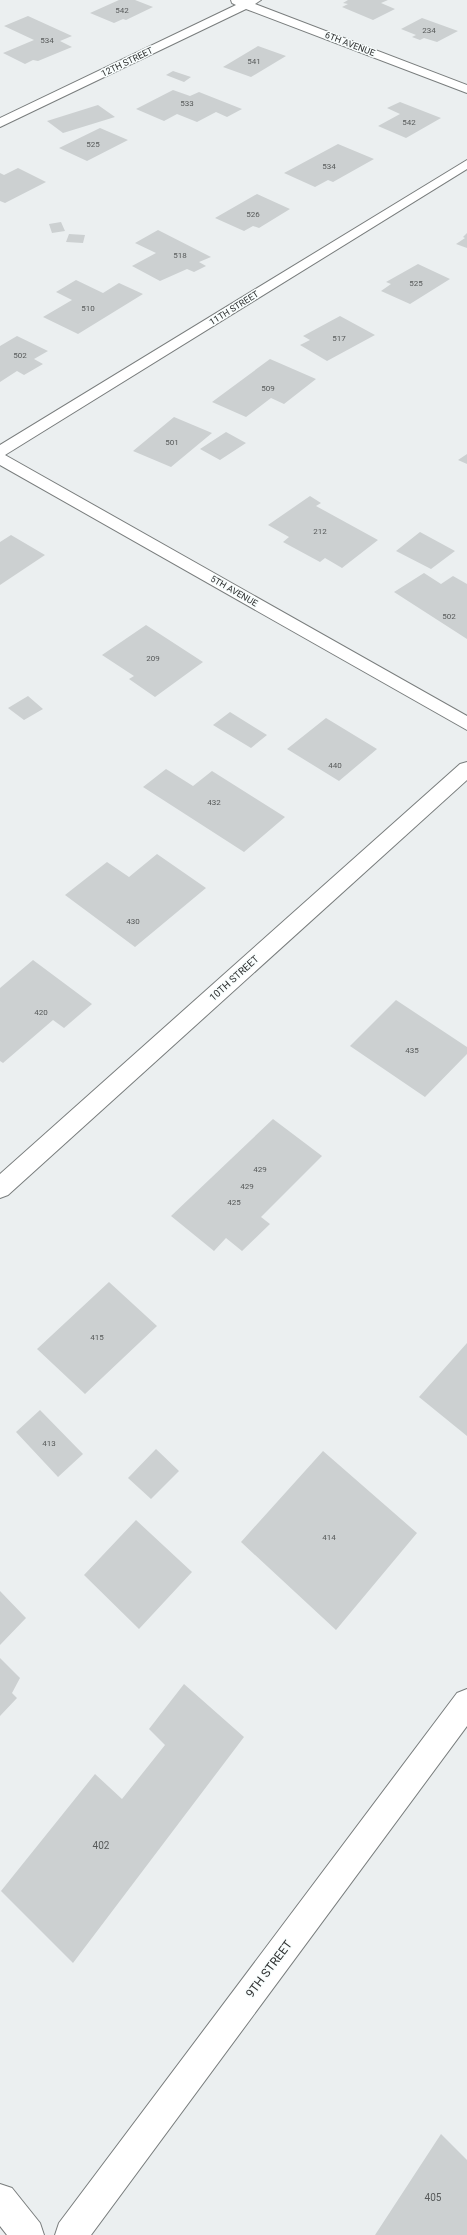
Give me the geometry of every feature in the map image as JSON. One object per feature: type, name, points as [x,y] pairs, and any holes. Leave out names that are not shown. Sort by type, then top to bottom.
[{"type":"street","name":"6TH AVENUE","points":[[233,0],[250,2],[467,89]]},
{"type":"street","name":"12TH STREET","points":[[0,123],[250,2]]},
{"type":"street","name":"11TH STREET","points":[[0,452],[467,164]]},
{"type":"street","name":"5TH AVENUE","points":[[0,459],[467,724]]},
{"type":"street","name":"10TH STREET","points":[[0,1188],[467,769]]},
{"type":"street","name":"9TH STREET","points":[[71,2235],[467,1703]]},
{"type":"street","points":[[0,2200],[28,2235]]},
{"type":"building","points":[[119,0],[135,0],[153,7],[126,20],[123,19],[114,23],[90,13]]},
{"type":"building","points":[[348,0],[388,0],[381,3],[395,9],[373,20],[342,7],[348,4],[343,3]]},
{"type":"building","points":[[28,16],[72,36],[60,41],[72,47],[38,61],[33,60],[25,64],[3,53],[34,40],[4,26]]},
{"type":"building","points":[[422,18],[458,31],[437,42],[424,38],[420,40],[412,37],[416,35],[401,29]]},
{"type":"building","points":[[258,46],[286,56],[251,77],[223,67]]},
{"type":"building","points":[[173,71],[191,77],[184,82],[166,75]]},
{"type":"building","points":[[173,90],[190,96],[199,92],[242,109],[227,117],[216,112],[197,122],[177,114],[164,121],[136,109]]},
{"type":"building","points":[[400,102],[441,118],[406,138],[378,126],[400,114],[387,108]]},
{"type":"building","points":[[98,105],[115,117],[63,133],[47,121]]},
{"type":"building","points":[[100,128],[128,140],[87,161],[59,148]]},
{"type":"building","points":[[338,144],[374,159],[333,182],[328,180],[315,187],[284,173]]},
{"type":"building","points":[[18,168],[46,182],[5,203],[0,201],[0,173],[4,175]]},
{"type":"building","points":[[257,194],[290,209],[259,228],[253,226],[244,231],[215,218]]},
{"type":"building","points":[[61,222],[65,231],[52,233],[49,224]]},
{"type":"building","points":[[158,230],[211,257],[199,262],[206,266],[194,272],[187,269],[160,281],[132,266],[156,253],[135,243]]},
{"type":"building","points":[[467,233],[467,248],[456,244],[465,238],[463,237]]},
{"type":"building","points":[[69,234],[85,235],[83,243],[66,242]]},
{"type":"building","points":[[418,264],[450,279],[410,304],[381,291],[391,284],[386,282]]},
{"type":"building","points":[[76,280],[103,293],[119,283],[143,294],[78,334],[43,317],[72,300],[56,292]]},
{"type":"building","points":[[340,316],[375,335],[327,361],[300,345],[310,340],[303,336]]},
{"type":"building","points":[[17,336],[48,351],[34,359],[43,364],[24,375],[17,371],[0,382],[0,346]]},
{"type":"building","points":[[270,359],[316,379],[284,404],[271,398],[246,417],[212,402]]},
{"type":"building","points":[[174,417],[212,433],[171,467],[133,451]]},
{"type":"building","points":[[226,432],[246,443],[220,460],[200,449]]},
{"type":"building","points":[[467,454],[467,464],[458,460]]},
{"type":"building","points":[[310,496],[321,503],[316,506],[378,540],[342,568],[325,558],[320,562],[283,542],[289,537],[268,525]]},
{"type":"building","points":[[420,532],[455,551],[431,569],[396,551]]},
{"type":"building","points":[[11,535],[45,555],[0,585],[0,542]]},
{"type":"building","points":[[424,573],[441,584],[453,576],[467,584],[467,639],[394,592]]},
{"type":"building","points":[[146,625],[203,662],[155,697],[129,679],[134,676],[102,655]]},
{"type":"building","points":[[28,696],[43,709],[24,720],[8,708]]},
{"type":"building","points":[[230,712],[267,735],[251,748],[213,725]]},
{"type":"building","points":[[326,718],[377,749],[339,781],[287,749]]},
{"type":"building","points":[[166,769],[193,786],[212,771],[285,817],[244,852],[143,787]]},
{"type":"building","points":[[157,854],[206,888],[135,947],[65,895],[107,862],[129,877]]},
{"type":"building","points":[[33,960],[92,1004],[64,1028],[53,1020],[3,1063],[0,1061],[0,988]]},
{"type":"building","points":[[396,1000],[467,1047],[467,1054],[425,1097],[350,1046]]},
{"type":"building","points":[[273,1119],[322,1156],[261,1217],[270,1224],[242,1251],[226,1238],[214,1251],[171,1216]]},
{"type":"building","points":[[109,1282],[157,1326],[85,1394],[37,1349]]},
{"type":"building","points":[[467,1343],[467,1436],[419,1397]]},
{"type":"building","points":[[40,1410],[83,1454],[58,1477],[16,1432]]},
{"type":"building","points":[[156,1449],[179,1471],[151,1499],[128,1478]]},
{"type":"building","points":[[323,1451],[417,1533],[336,1630],[241,1542]]},
{"type":"building","points":[[136,1520],[192,1572],[139,1629],[84,1575]]},
{"type":"building","points":[[0,1591],[26,1618],[0,1645]]},
{"type":"building","points":[[0,1658],[20,1678],[12,1693],[17,1698],[0,1716]]},
{"type":"building","points":[[184,1684],[244,1737],[73,1963],[1,1891],[95,1774],[122,1799],[165,1745],[149,1729]]},
{"type":"building","points":[[441,2134],[467,2160],[467,2235],[375,2235]]}]
